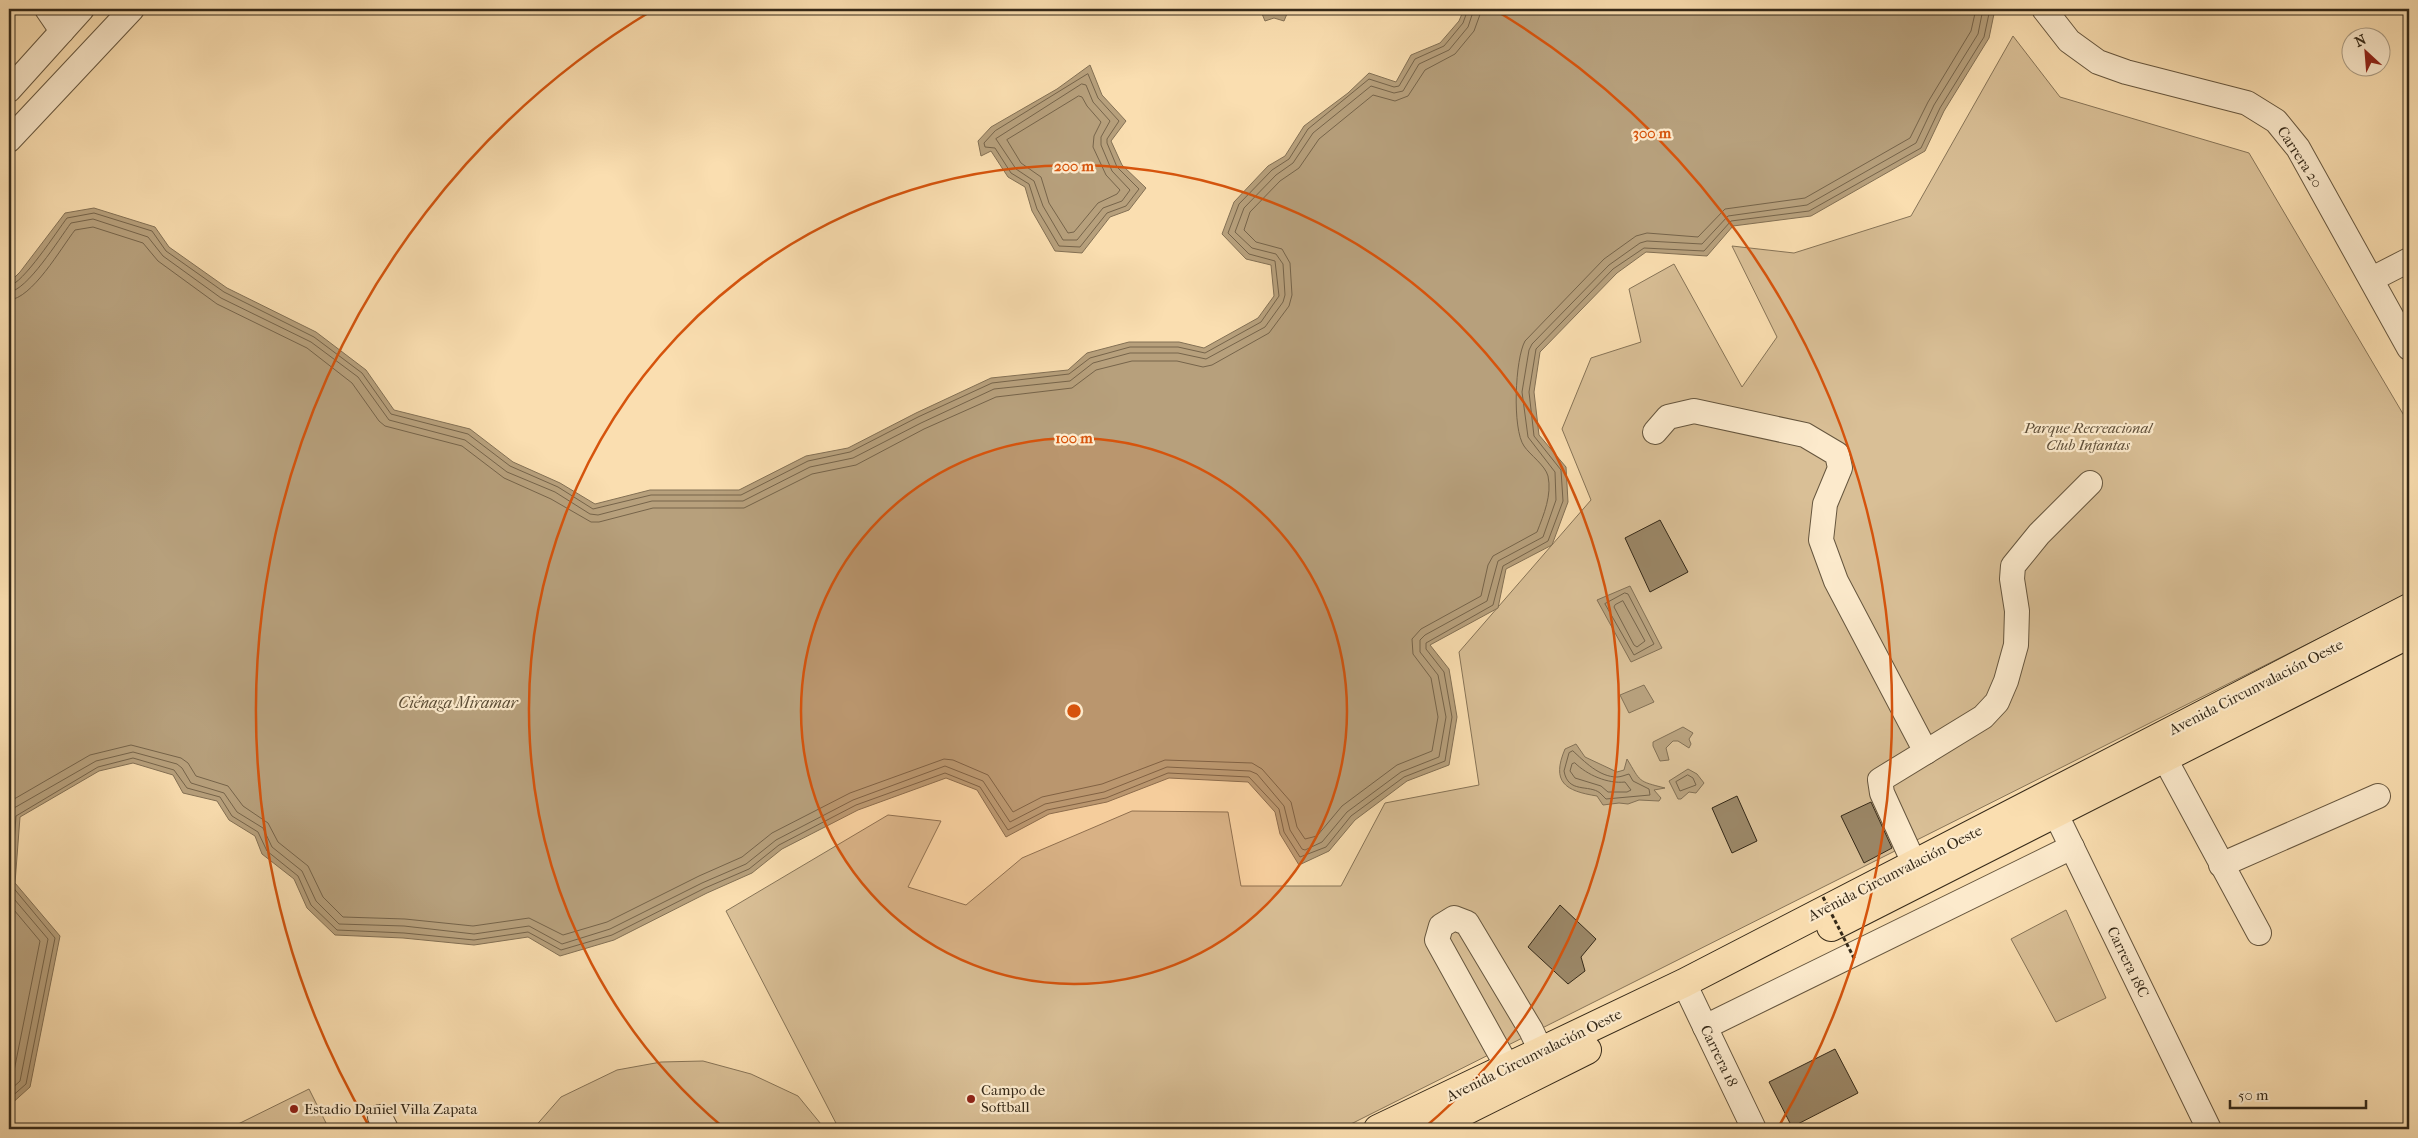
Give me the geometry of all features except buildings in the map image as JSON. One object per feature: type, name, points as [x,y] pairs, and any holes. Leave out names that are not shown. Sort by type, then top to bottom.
[{"type":"main road","name":"Avenida Circunvalación Oeste","points":[[1378,1129],[1443,1119],[1687,990],[2051,804],[2409,608]]},
{"type":"main road","name":"Avenida Circunvalación Oeste","points":[[1443,1119],[1508,1068],[1687,990],[1914,863],[2051,804],[2164,759],[2409,634]]},
{"type":"street","points":[[46,9],[62,31]]},
{"type":"street","points":[[9,90],[82,9]]},
{"type":"street","points":[[9,140],[132,9]]},
{"type":"street","name":"Carrera 20","points":[[2044,9],[2069,40],[2098,62],[2126,72],[2247,103],[2276,121],[2298,148],[2409,348]]},
{"type":"street","points":[[2372,279],[2409,260]]},
{"type":"street","points":[[1655,432],[1668,416],[1694,411],[1805,434],[1837,454],[1840,468],[1825,504],[1821,540],[1836,581],[1926,752]]},
{"type":"street","points":[[1914,863],[1882,794],[1880,780],[1983,717],[1997,702],[2016,646],[2017,612],[2012,579],[2013,566],[2039,534],[2090,483]]},
{"type":"street","points":[[2164,759],[2258,933]]},
{"type":"street","points":[[2221,865],[2378,796]]},
{"type":"street","name":"Carrera 18C","points":[[2051,804],[2209,1129]]},
{"type":"street","points":[[1705,1027],[2072,847]]},
{"type":"street","points":[[1508,1068],[1437,940],[1441,926],[1454,918],[1467,923],[1531,1030],[1541,1052]]},
{"type":"street","name":"Carrera 18","points":[[1687,990],[1754,1129]]},
{"type":"path","points":[[1823,897],[1855,960]]},
{"type":"green space","name":"Parque Recreacional Club Infantas","points":[[2013,36],[2060,97],[2249,153],[2409,424],[2409,593],[1341,1129],[839,1129],[726,911],[888,815],[941,821],[908,887],[966,905],[1022,858],[1132,811],[1228,812],[1241,886],[1341,886],[1385,803],[1479,785],[1459,652],[1591,500],[1562,429],[1591,358],[1641,342],[1629,289],[1674,264],[1742,387],[1777,337],[1732,246],[1794,253],[1911,216]]},
{"type":"green space","points":[[2066,910],[2106,998],[2056,1022],[2011,939]]},
{"type":"green space","points":[[703,1061],[751,1074],[798,1096],[825,1129],[533,1129],[561,1097],[617,1070],[661,1062]]},
{"type":"green space","name":"Estadio Daniel Villa Zapata","points":[[309,1089],[329,1129],[228,1129]]},
{"type":"water","points":[[1260,9],[1289,9],[1284,21],[1274,18],[1265,21]]},
{"type":"water","name":"Ciénaga Miramar","points":[[1464,9],[1995,9],[1989,38],[1944,111],[1925,151],[1811,216],[1733,226],[1707,256],[1646,252],[1617,273],[1540,352],[1534,392],[1539,435],[1566,467],[1568,502],[1552,545],[1506,569],[1498,608],[1430,645],[1449,669],[1457,717],[1449,765],[1407,781],[1355,820],[1329,851],[1299,865],[1280,834],[1275,812],[1248,782],[1169,778],[1107,802],[1049,814],[1006,837],[977,790],[946,778],[858,810],[782,849],[752,873],[707,893],[614,940],[560,956],[528,937],[474,945],[403,938],[335,935],[307,908],[294,879],[262,854],[255,836],[229,820],[217,801],[183,793],[173,775],[133,763],[99,771],[20,817],[15,883],[60,936],[30,1087],[9,1106],[9,283],[20,272],[65,213],[94,208],[155,227],[169,247],[227,288],[316,332],[366,370],[394,410],[470,429],[513,462],[560,483],[595,504],[650,490],[739,490],[806,456],[848,448],[916,413],[991,378],[1068,370],[1087,353],[1129,342],[1179,342],[1204,348],[1258,318],[1274,296],[1271,265],[1246,259],[1222,234],[1234,202],[1268,166],[1285,156],[1304,126],[1348,93],[1369,73],[1396,82],[1411,55],[1440,43],[1459,21]]},
{"type":"water","points":[[1090,65],[1102,95],[1126,121],[1111,141],[1122,165],[1146,188],[1129,210],[1110,217],[1082,253],[1055,251],[1032,211],[1025,187],[1008,177],[991,151],[981,156],[978,141],[991,127],[1057,89]]},
{"type":"water","points":[[1630,586],[1662,648],[1631,662],[1597,600]]},
{"type":"water","points":[[1644,685],[1654,702],[1629,713],[1620,695]]},
{"type":"water","points":[[1683,727],[1693,733],[1689,739],[1691,744],[1689,748],[1678,741],[1673,741],[1666,748],[1669,760],[1660,761],[1653,742]]},
{"type":"water","points":[[1576,744],[1585,757],[1617,772],[1624,770],[1627,759],[1644,782],[1665,788],[1654,790],[1661,798],[1659,801],[1639,800],[1628,804],[1603,805],[1597,796],[1569,788],[1561,777],[1561,760],[1565,749]]},
{"type":"water","points":[[1688,769],[1697,774],[1704,783],[1696,793],[1689,792],[1681,799],[1678,799],[1669,781]]},
{"type":"place","name":"Campo de Softball","points":[[971,1099]]},
{"type":"place","name":"Estadio Daniel Villa Zapata","points":[[294,1109]]}]
